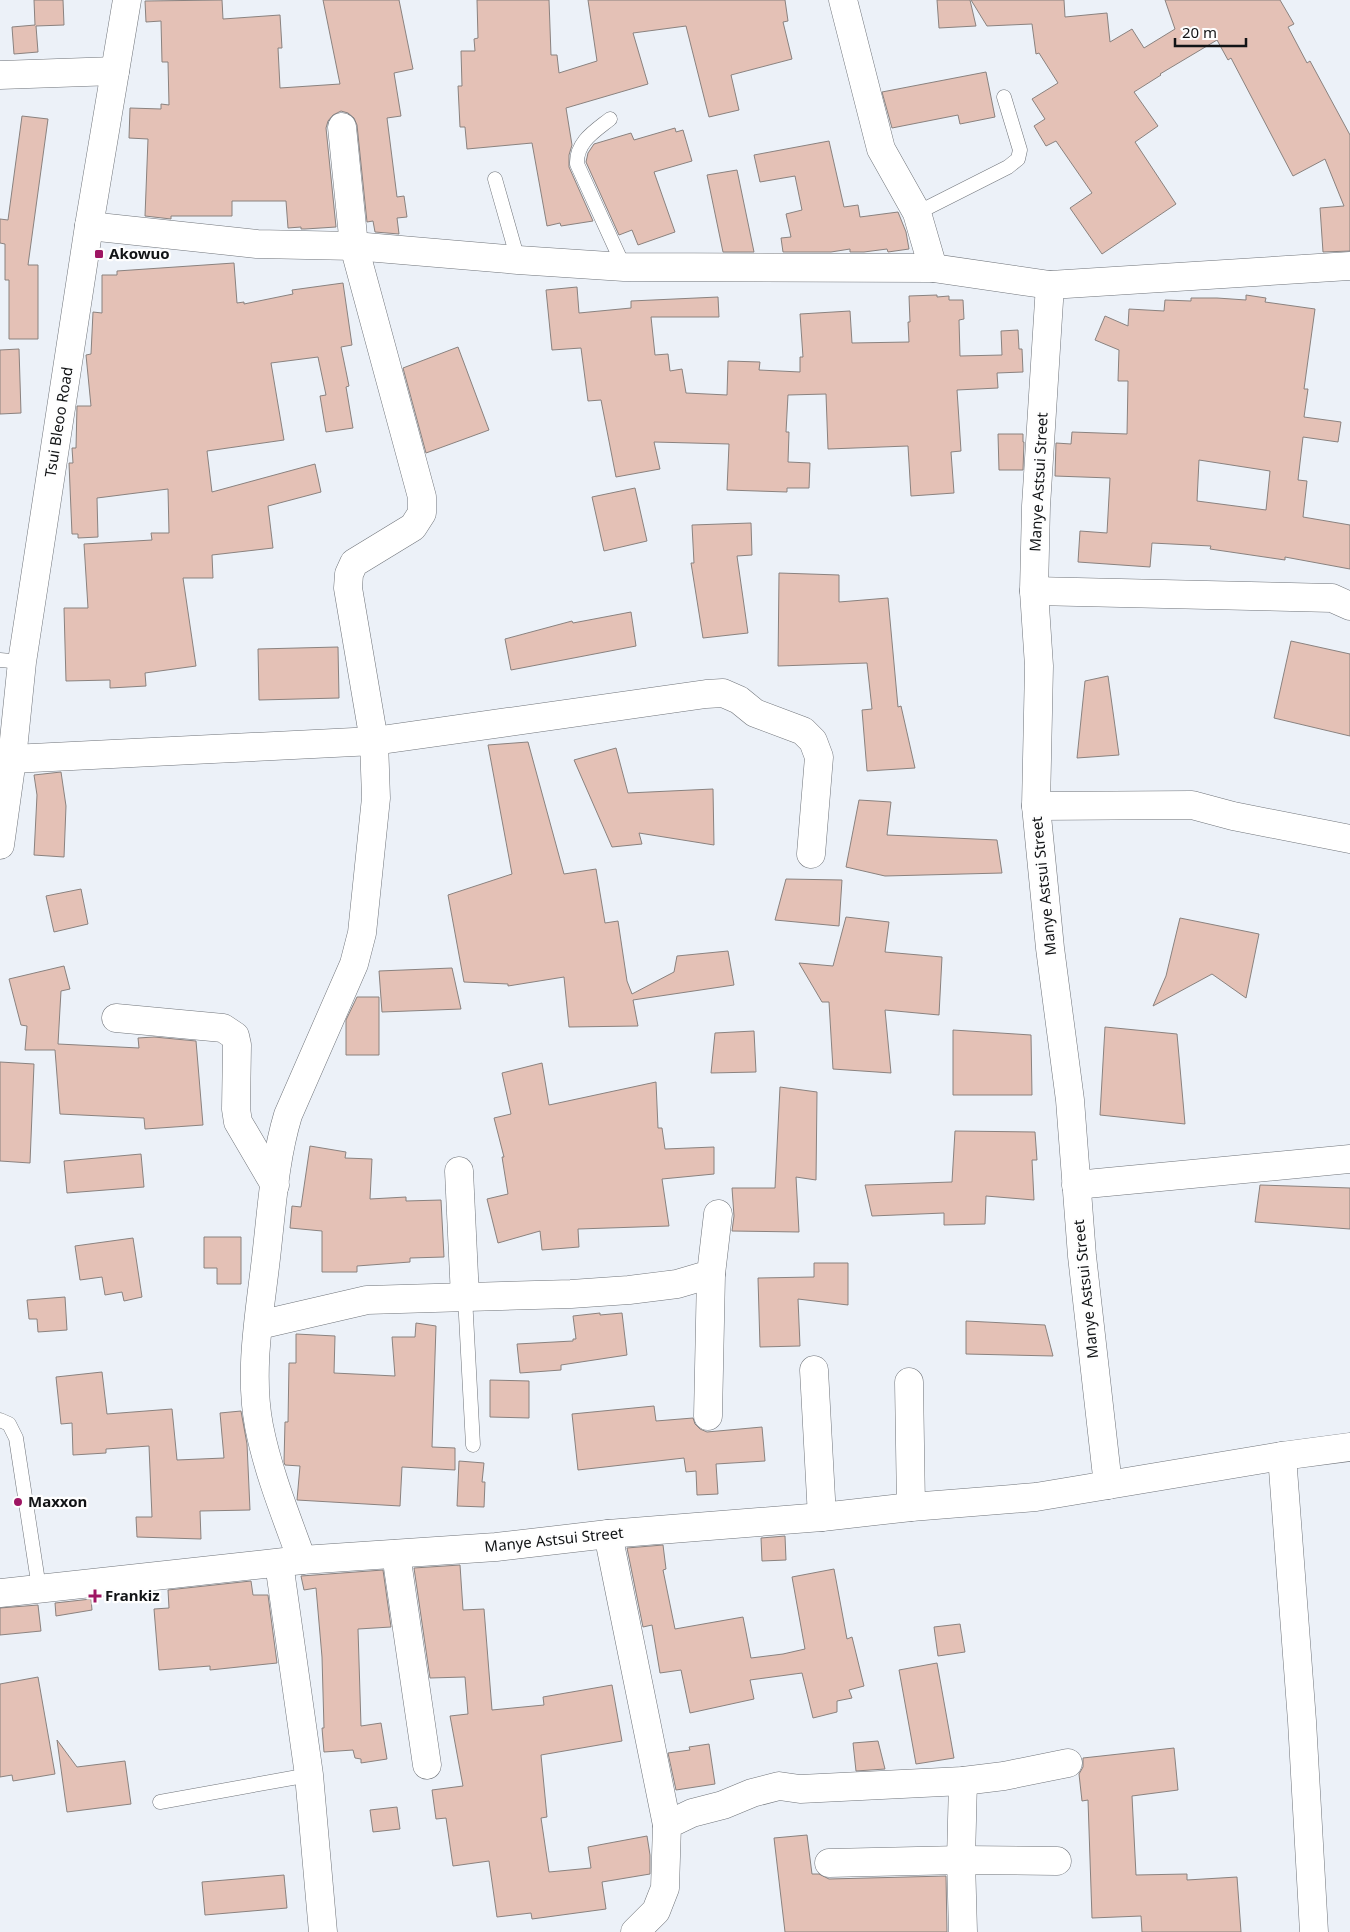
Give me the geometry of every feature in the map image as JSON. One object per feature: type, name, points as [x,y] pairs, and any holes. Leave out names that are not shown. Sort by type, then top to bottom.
[{"type":"street","name":"Tsui Bleoo Road","points":[[0,845],[12,759],[11,661],[89,226],[127,0]]},
{"type":"street","points":[[843,0],[881,149],[916,213],[933,268]]},
{"type":"street","points":[[0,75],[115,71]]},
{"type":"street","points":[[323,1932],[290,1561],[273,1479],[259,1426],[254,1374],[283,1130],[354,964],[362,933],[376,798],[374,741],[348,588],[348,574],[354,563],[413,527],[422,513],[422,498],[354,246],[342,128]]},
{"type":"street","points":[[89,226],[257,244],[354,246],[624,267],[933,268],[1050,285],[1350,266]]},
{"type":"street","name":"Manye Astsui Street","points":[[1050,285],[1036,506],[1034,591],[1039,666],[1036,806],[1050,948],[1070,1100],[1082,1256],[1108,1485]]},
{"type":"street","points":[[1034,591],[1332,598],[1350,606]]},
{"type":"street","points":[[12,759],[374,741],[723,693],[739,700],[755,713],[802,731],[814,741],[819,757],[811,854]]},
{"type":"street","points":[[1036,806],[1192,805],[1233,816],[1350,839]]},
{"type":"street","points":[[116,1018],[223,1028],[235,1036],[237,1045],[236,1109],[238,1122],[275,1185]]},
{"type":"street","points":[[1076,1185],[1350,1159]]},
{"type":"street","points":[[459,1171],[465,1298]]},
{"type":"street","points":[[708,1416],[711,1274],[718,1214]]},
{"type":"street","points":[[259,1325],[368,1300],[571,1294],[629,1290],[677,1284],[711,1274]]},
{"type":"street","points":[[814,1370],[822,1517]]},
{"type":"street","points":[[909,1382],[911,1507]]},
{"type":"street","name":"Manye Astsui Street","points":[[0,1593],[290,1561],[496,1547],[608,1534],[822,1517],[1036,1496],[1282,1456],[1350,1447]]},
{"type":"street","points":[[1282,1456],[1302,1721],[1314,1932]]},
{"type":"street","points":[[608,1534],[667,1825],[665,1888],[656,1911],[635,1932]]},
{"type":"street","points":[[396,1554],[427,1765]]},
{"type":"street","points":[[667,1825],[692,1813],[723,1805],[752,1793],[779,1786],[800,1789],[963,1781],[1004,1776],[1068,1763]]},
{"type":"street","points":[[963,1781],[961,1860],[963,1932]]},
{"type":"street","points":[[829,1863],[961,1860],[1058,1861]]},
{"type":"lane","points":[[916,213],[1008,166],[1018,159],[1020,150],[1004,96]]},
{"type":"lane","points":[[610,119],[580,146],[577,154],[578,164],[624,267]]},
{"type":"lane","points":[[495,179],[518,260]]},
{"type":"lane","points":[[465,1298],[473,1445]]},
{"type":"lane","points":[[0,1420],[9,1424],[16,1438],[39,1588]]},
{"type":"lane","points":[[160,1802],[308,1775]]},
{"type":"building","points":[[34,0],[63,0],[64,25],[36,26],[38,52],[14,54],[12,27],[35,25]]},
{"type":"building","points":[[222,0],[223,19],[280,15],[282,48],[278,48],[280,88],[340,84],[323,0],[399,0],[413,69],[394,73],[401,116],[387,118],[397,197],[404,196],[407,217],[397,218],[399,234],[375,232],[373,221],[367,222],[357,125],[354,118],[348,113],[341,111],[333,115],[328,121],[326,128],[336,227],[288,228],[286,201],[232,201],[232,216],[171,216],[171,219],[145,216],[148,139],[129,138],[130,108],[161,109],[161,104],[169,105],[168,62],[162,62],[161,21],[146,22],[145,1]]},
{"type":"building","points":[[477,0],[549,0],[551,55],[557,55],[559,73],[597,61],[588,0],[785,0],[788,21],[783,22],[792,59],[731,75],[739,110],[709,117],[686,26],[633,33],[648,84],[566,108],[572,145],[569,155],[569,167],[593,221],[561,226],[560,223],[547,226],[532,143],[467,149],[465,127],[460,127],[458,86],[462,86],[461,51],[475,51],[474,39],[478,38]]},
{"type":"building","points":[[937,0],[970,0],[976,26],[939,28]]},
{"type":"building","points":[[971,0],[1064,0],[1065,17],[1107,13],[1110,42],[1132,29],[1144,48],[1175,29],[1165,0],[1280,0],[1294,24],[1288,27],[1307,63],[1310,61],[1350,135],[1350,251],[1323,252],[1320,208],[1344,206],[1325,159],[1293,176],[1231,58],[1228,60],[1217,40],[1134,92],[1158,126],[1135,142],[1176,204],[1102,254],[1070,208],[1092,193],[1056,141],[1046,146],[1034,126],[1045,119],[1032,99],[1058,83],[1039,53],[1036,54],[1032,24],[987,26]]},
{"type":"building","points":[[986,72],[995,117],[960,124],[958,115],[892,128],[882,92]]},
{"type":"building","points":[[22,116],[48,119],[28,265],[38,265],[38,339],[9,339],[9,280],[5,280],[5,244],[0,243],[0,219],[8,220]]},
{"type":"building","points":[[675,128],[676,132],[683,130],[692,161],[654,172],[675,232],[638,245],[632,230],[619,235],[586,162],[588,153],[594,144],[631,133],[634,140]]},
{"type":"building","points":[[829,141],[844,207],[858,205],[860,217],[898,212],[906,232],[909,249],[888,252],[887,249],[850,252],[850,249],[831,252],[783,252],[781,238],[791,237],[786,214],[802,210],[795,176],[760,182],[754,155]]},
{"type":"building","points":[[737,170],[754,252],[723,252],[707,175]]},
{"type":"building","points":[[234,263],[237,303],[244,302],[244,304],[293,294],[292,290],[343,283],[352,345],[341,347],[349,386],[346,387],[353,428],[326,432],[320,396],[326,395],[318,357],[271,363],[284,440],[207,451],[212,492],[315,464],[321,492],[268,506],[273,548],[212,555],[213,578],[183,578],[196,666],[145,673],[146,686],[110,688],[110,680],[66,681],[64,608],[88,608],[84,544],[152,540],[151,533],[169,533],[168,489],[97,498],[98,537],[78,538],[78,534],[72,534],[69,463],[73,463],[72,448],[76,448],[77,406],[91,406],[86,355],[91,354],[93,312],[102,313],[102,275],[117,275],[117,271]]},
{"type":"building","points":[[577,287],[579,313],[631,308],[631,301],[718,297],[719,317],[651,317],[655,355],[668,354],[670,371],[682,369],[686,393],[727,395],[728,361],[760,362],[759,370],[800,372],[800,357],[803,357],[800,314],[850,311],[852,343],[909,342],[909,296],[937,295],[937,297],[949,296],[949,300],[963,300],[964,319],[959,320],[960,356],[1002,355],[1001,331],[1018,330],[1019,349],[1022,349],[1023,372],[997,373],[998,388],[957,390],[961,451],[951,452],[954,493],[911,496],[908,446],[828,449],[826,394],[788,395],[786,432],[789,432],[788,462],[810,463],[809,488],[787,488],[787,492],[727,490],[729,444],[654,442],[660,469],[616,477],[601,400],[588,401],[581,348],[552,350],[546,290]]},
{"type":"building","points":[[1246,295],[1266,298],[1265,302],[1315,309],[1304,389],[1308,389],[1304,417],[1341,422],[1338,442],[1303,437],[1298,480],[1307,481],[1303,517],[1350,525],[1350,569],[1285,557],[1285,560],[1210,549],[1211,546],[1152,543],[1150,567],[1078,562],[1080,531],[1107,533],[1110,478],[1055,476],[1056,443],[1071,444],[1072,432],[1127,434],[1128,381],[1118,381],[1119,350],[1095,340],[1105,316],[1128,326],[1129,309],[1164,311],[1165,300],[1191,301],[1191,298],[1217,298],[1246,300]],"holes":[[[1199,460],[1270,471],[1266,510],[1197,501]]]},
{"type":"building","points":[[458,347],[489,430],[426,453],[403,368]]},
{"type":"building","points":[[19,349],[21,413],[0,414],[0,350]]},
{"type":"building","points":[[998,434],[1023,434],[1023,470],[999,470]]},
{"type":"building","points":[[635,488],[647,541],[604,551],[592,497]]},
{"type":"building","points":[[751,523],[752,555],[737,556],[748,633],[703,638],[691,563],[694,563],[692,525]]},
{"type":"building","points":[[779,573],[839,575],[839,602],[888,598],[898,707],[901,706],[915,768],[867,771],[862,710],[872,709],[867,663],[778,666]]},
{"type":"building","points":[[631,612],[636,646],[511,670],[505,639],[572,621],[573,623]]},
{"type":"building","points":[[1291,641],[1350,654],[1350,736],[1274,718]]},
{"type":"building","points":[[338,647],[339,698],[259,700],[258,649]]},
{"type":"building","points":[[1108,676],[1119,755],[1077,758],[1085,681]]},
{"type":"building","points":[[528,742],[564,874],[596,869],[605,923],[618,921],[627,981],[632,994],[674,972],[677,956],[728,951],[734,985],[633,1000],[638,1026],[569,1027],[564,977],[508,986],[508,984],[464,982],[448,895],[512,874],[488,745]]},
{"type":"building","points":[[616,748],[628,793],[713,789],[714,845],[639,833],[642,844],[612,847],[574,760]]},
{"type":"building","points":[[61,772],[66,806],[64,857],[34,855],[37,795],[34,775]]},
{"type":"building","points":[[859,800],[891,802],[887,835],[997,840],[1002,873],[885,876],[846,867]]},
{"type":"building","points":[[786,879],[842,880],[839,926],[775,920]]},
{"type":"building","points":[[81,889],[88,924],[54,932],[46,896]]},
{"type":"building","points":[[846,917],[889,922],[885,952],[942,957],[939,1015],[885,1010],[891,1073],[833,1069],[829,1002],[822,1002],[799,963],[833,966]]},
{"type":"building","points":[[1180,918],[1259,934],[1246,998],[1212,974],[1153,1006],[1166,976]]},
{"type":"building","points":[[64,966],[70,989],[61,991],[58,1044],[139,1048],[138,1038],[154,1037],[196,1041],[203,1125],[145,1129],[144,1118],[60,1114],[55,1050],[25,1050],[27,1026],[21,1025],[9,979]]},
{"type":"building","points":[[452,968],[461,1009],[382,1012],[379,971]]},
{"type":"building","points":[[357,997],[379,997],[379,1055],[346,1055],[346,1020]]},
{"type":"building","points":[[1105,1027],[1177,1034],[1185,1124],[1100,1115]]},
{"type":"building","points":[[953,1030],[1031,1035],[1032,1095],[953,1095]]},
{"type":"building","points":[[754,1031],[756,1072],[711,1073],[715,1033]]},
{"type":"building","points":[[0,1062],[34,1064],[30,1163],[0,1161]]},
{"type":"building","points":[[542,1063],[549,1105],[656,1082],[658,1128],[662,1128],[665,1149],[714,1147],[714,1174],[662,1179],[669,1226],[578,1229],[579,1247],[542,1250],[540,1231],[498,1243],[487,1199],[508,1194],[502,1157],[504,1157],[494,1118],[511,1114],[502,1073]]},
{"type":"building","points":[[780,1087],[817,1092],[816,1180],[796,1177],[799,1232],[732,1231],[734,1216],[732,1188],[775,1188]]},
{"type":"building","points":[[955,1131],[1035,1132],[1037,1160],[1032,1160],[1034,1200],[986,1196],[985,1224],[944,1225],[944,1213],[872,1216],[865,1185],[952,1182]]},
{"type":"building","points":[[310,1146],[346,1152],[345,1158],[372,1159],[370,1199],[406,1197],[406,1201],[441,1200],[444,1257],[410,1258],[410,1262],[357,1266],[357,1272],[322,1272],[322,1231],[290,1228],[292,1206],[301,1207]]},
{"type":"building","points":[[141,1154],[144,1187],[67,1193],[64,1161]]},
{"type":"building","points":[[1260,1185],[1350,1188],[1350,1229],[1255,1222]]},
{"type":"building","points":[[204,1237],[241,1237],[241,1284],[217,1284],[217,1268],[204,1268]]},
{"type":"building","points":[[133,1238],[142,1297],[124,1301],[122,1292],[105,1295],[102,1277],[80,1280],[75,1246]]},
{"type":"building","points":[[814,1263],[848,1263],[848,1305],[798,1299],[800,1346],[760,1347],[758,1278],[814,1277]]},
{"type":"building","points":[[65,1297],[67,1330],[38,1332],[37,1319],[29,1319],[27,1300]]},
{"type":"building","points":[[600,1313],[600,1315],[622,1313],[627,1355],[561,1365],[561,1370],[520,1373],[517,1344],[573,1341],[573,1339],[576,1339],[573,1316]]},
{"type":"building","points":[[966,1321],[1045,1325],[1053,1356],[966,1354]]},
{"type":"building","points":[[416,1323],[436,1326],[432,1447],[455,1448],[455,1470],[402,1467],[400,1506],[297,1500],[300,1466],[285,1465],[284,1462],[285,1422],[288,1422],[289,1363],[296,1363],[296,1334],[335,1336],[334,1373],[395,1376],[392,1337],[415,1337]]},
{"type":"building","points":[[102,1372],[107,1414],[172,1409],[177,1460],[224,1458],[220,1413],[241,1411],[247,1444],[250,1510],[200,1511],[201,1539],[137,1537],[136,1517],[152,1517],[149,1446],[106,1449],[106,1453],[73,1455],[72,1423],[61,1424],[56,1377]]},
{"type":"building","points":[[490,1380],[529,1381],[529,1418],[490,1417]]},
{"type":"building","points":[[654,1406],[656,1421],[693,1418],[695,1424],[700,1429],[707,1432],[762,1427],[765,1461],[716,1464],[718,1494],[697,1495],[696,1471],[686,1472],[684,1458],[578,1470],[572,1414]]},
{"type":"building","points":[[459,1461],[484,1463],[482,1482],[485,1482],[484,1507],[457,1506]]},
{"type":"building","points":[[785,1536],[786,1560],[762,1561],[761,1538]]},
{"type":"building","points":[[663,1545],[666,1569],[663,1570],[675,1629],[743,1617],[751,1658],[805,1649],[792,1577],[834,1569],[847,1639],[852,1637],[864,1686],[849,1690],[852,1698],[837,1701],[837,1712],[813,1718],[802,1673],[750,1680],[754,1699],[690,1713],[681,1670],[660,1673],[652,1625],[643,1627],[627,1548]]},
{"type":"building","points":[[460,1565],[463,1610],[484,1609],[492,1710],[544,1705],[543,1697],[612,1685],[622,1741],[541,1755],[547,1817],[541,1818],[549,1872],[591,1868],[588,1847],[647,1836],[650,1874],[602,1882],[606,1909],[532,1919],[531,1913],[497,1917],[489,1861],[453,1866],[446,1818],[436,1819],[432,1790],[463,1786],[450,1716],[468,1714],[465,1677],[430,1678],[414,1568]]},
{"type":"building","points":[[383,1570],[391,1627],[358,1629],[361,1726],[381,1723],[387,1759],[361,1763],[361,1759],[355,1758],[353,1750],[324,1752],[322,1657],[316,1588],[304,1590],[301,1576]]},
{"type":"building","points":[[251,1581],[253,1595],[268,1595],[277,1663],[210,1670],[210,1666],[159,1670],[154,1609],[169,1608],[168,1590]]},
{"type":"building","points":[[91,1599],[92,1610],[56,1616],[55,1603]]},
{"type":"building","points":[[38,1605],[41,1631],[0,1635],[0,1608]]},
{"type":"building","points":[[960,1624],[965,1652],[938,1656],[934,1627]]},
{"type":"building","points":[[937,1663],[954,1758],[916,1764],[899,1670]]},
{"type":"building","points":[[38,1677],[55,1774],[13,1781],[12,1775],[0,1777],[0,1684]]},
{"type":"building","points":[[57,1740],[77,1767],[125,1761],[131,1804],[67,1812]]},
{"type":"building","points":[[878,1741],[885,1769],[856,1771],[853,1743]]},
{"type":"building","points":[[709,1744],[715,1784],[676,1790],[668,1753],[690,1750],[689,1747]]},
{"type":"building","points":[[1174,1748],[1178,1790],[1132,1796],[1136,1875],[1187,1874],[1187,1880],[1237,1877],[1241,1932],[1142,1932],[1141,1916],[1092,1918],[1088,1800],[1082,1801],[1079,1774],[1083,1767],[1083,1758]]},
{"type":"building","points":[[397,1807],[400,1829],[373,1832],[370,1810]]},
{"type":"building","points":[[807,1835],[812,1874],[819,1874],[829,1879],[946,1876],[947,1932],[785,1932],[774,1838]]},
{"type":"building","points":[[284,1875],[287,1908],[205,1915],[202,1882]]},
{"type":"place","name":"Akowuo","points":[[99,254]]},
{"type":"place","name":"Maxxon","points":[[18,1502]]},
{"type":"place","name":"Frankiz","points":[[95,1596]]}]
